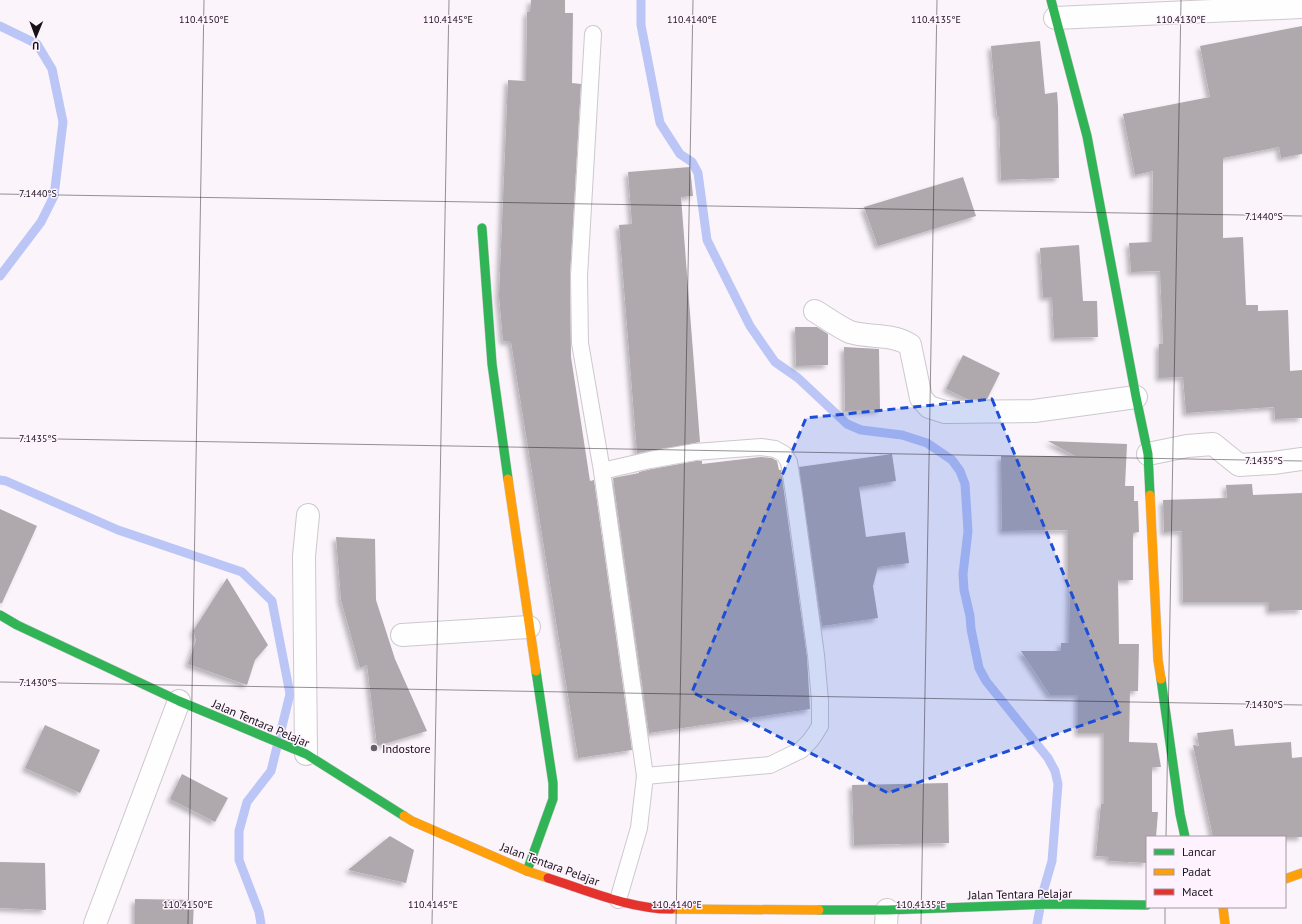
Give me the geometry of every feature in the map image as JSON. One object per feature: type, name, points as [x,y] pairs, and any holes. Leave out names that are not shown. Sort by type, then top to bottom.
[{"type":"street","points":[[1185,836],[1180,814],[1158,660],[1148,454],[1087,136],[1053,9],[1302,7]]},
{"type":"street","points":[[482,228],[492,364],[529,627],[551,766],[553,799],[527,871]]},
{"type":"street","points":[[815,311],[850,332],[897,339],[910,345],[921,398],[929,407],[945,412],[1034,411],[1136,397]]},
{"type":"street","points":[[1148,454],[1187,446],[1213,444],[1239,466],[1302,459]]},
{"type":"street","points":[[297,751],[304,556],[308,515]]},
{"type":"street","name":"Jalan Tentara Pelajar","points":[[0,615],[178,701],[297,751],[412,821],[527,871],[618,900],[656,909],[842,917],[886,917],[1051,904],[1146,905]]},
{"type":"street","points":[[402,635],[529,627]]},
{"type":"street","points":[[95,924],[178,701]]},
{"type":"street","points":[[1286,879],[1302,873]]},
{"type":"street","points":[[1223,908],[1225,924]]},
{"type":"lane","points":[[593,34],[579,276],[580,343],[602,471],[645,776],[639,828],[618,900]]},
{"type":"lane","points":[[602,471],[695,452],[761,447],[775,449],[784,454],[787,458],[794,494],[816,655],[820,701],[820,726],[816,734],[801,750],[770,765],[645,776]]},
{"type":"highlighted area","points":[[992,399],[1120,712],[888,793],[692,692],[806,418]]},
{"type":"building","points":[[531,0],[565,0],[565,13],[573,13],[572,83],[581,84],[570,276],[571,357],[590,481],[594,480],[632,750],[578,758],[511,342],[503,341],[499,296],[508,80],[526,81],[527,12],[530,12]]},
{"type":"building","points":[[1302,26],[1302,154],[1281,158],[1279,147],[1223,158],[1223,238],[1243,237],[1246,305],[1258,305],[1258,311],[1288,310],[1290,371],[1302,370],[1302,418],[1275,419],[1274,407],[1186,413],[1183,377],[1159,378],[1159,344],[1163,344],[1160,271],[1131,272],[1129,243],[1152,242],[1153,171],[1135,175],[1123,114],[1210,97],[1200,46]]},
{"type":"building","points":[[1040,41],[1045,94],[1057,92],[1059,178],[1001,180],[999,116],[997,116],[991,46]]},
{"type":"building","points":[[690,167],[693,196],[681,197],[700,442],[637,453],[619,225],[632,224],[628,172]]},
{"type":"building","points":[[963,177],[976,216],[878,246],[864,207]]},
{"type":"building","points":[[1079,245],[1083,301],[1097,301],[1098,337],[1054,338],[1052,297],[1043,297],[1040,248]]},
{"type":"building","points":[[795,327],[817,327],[828,334],[828,365],[796,366]]},
{"type":"building","points":[[844,347],[879,349],[880,410],[845,411]]},
{"type":"building","points":[[963,355],[1000,373],[987,399],[967,399],[946,389]]},
{"type":"building","points":[[1048,441],[1127,444],[1125,486],[1134,486],[1134,501],[1138,501],[1139,532],[1133,533],[1133,580],[1118,580],[1119,644],[1139,644],[1138,691],[1130,691],[1129,742],[1157,743],[1161,767],[1152,767],[1152,812],[1158,812],[1156,836],[1146,836],[1146,863],[1109,861],[1109,857],[1096,856],[1101,804],[1104,804],[1104,733],[1078,733],[1078,695],[1050,695],[1021,651],[1061,651],[1061,643],[1069,643],[1070,579],[1068,579],[1068,530],[1002,531],[1001,456],[1075,456]]},
{"type":"building","points":[[892,454],[896,481],[859,487],[866,537],[905,532],[909,563],[878,567],[873,586],[878,618],[822,626],[799,467]]},
{"type":"building","points":[[761,457],[772,458],[777,461],[779,470],[781,470],[807,657],[810,709],[649,733],[613,478],[696,461],[702,461],[702,464]]},
{"type":"building","points":[[1252,484],[1253,495],[1302,493],[1302,610],[1269,611],[1269,602],[1183,602],[1182,531],[1164,532],[1163,500],[1227,498],[1226,485]]},
{"type":"building","points":[[0,509],[37,526],[2,603],[0,603]]},
{"type":"building","points":[[336,537],[375,539],[376,600],[395,659],[427,731],[377,746],[367,665],[360,668],[341,600]]},
{"type":"building","points":[[227,578],[268,645],[255,660],[247,685],[188,664],[196,640],[193,631]]},
{"type":"building","points":[[45,725],[100,750],[80,793],[25,768]]},
{"type":"building","points":[[1233,729],[1235,746],[1291,742],[1292,758],[1302,757],[1302,837],[1213,836],[1193,745],[1199,746],[1197,733]]},
{"type":"building","points":[[182,774],[228,798],[215,822],[170,799]]},
{"type":"building","points":[[948,783],[949,843],[854,845],[852,785]]},
{"type":"building","points":[[390,836],[414,850],[406,883],[348,870]]},
{"type":"building","points":[[0,862],[45,863],[46,910],[0,908]]},
{"type":"building","points":[[135,899],[194,900],[193,924],[135,924]]},
{"type":"waterway","points":[[641,0],[641,25],[660,123],[680,154],[692,162],[698,173],[707,240],[750,326],[775,362],[798,378],[847,424],[861,430],[902,435],[927,443],[952,460],[960,471],[965,484],[968,531],[963,574],[964,590],[979,668],[986,681],[1048,758],[1055,771],[1058,784],[1052,861],[1043,892],[1037,924]]},
{"type":"waterway","points":[[0,26],[37,44],[52,69],[63,122],[54,196],[41,222],[0,276]]},
{"type":"waterway","points":[[0,480],[6,481],[118,530],[242,572],[272,601],[290,694],[271,771],[247,802],[239,831],[239,860],[259,912],[261,924]]},
{"type":"traffic: fast","points":[[1051,0],[1087,136],[1148,454],[1150,495]]},
{"type":"traffic: fast","points":[[482,228],[492,364],[508,479]]},
{"type":"traffic: fast","points":[[0,615],[17,625],[179,701],[306,754],[404,816]]},
{"type":"traffic: fast","points":[[527,871],[553,799],[553,783],[536,671]]},
{"type":"traffic: fast","points":[[1161,679],[1180,814],[1185,836]]},
{"type":"traffic: fast","points":[[819,910],[887,910],[1051,904],[1146,905]]},
{"type":"traffic: slow","points":[[508,479],[536,671]]},
{"type":"traffic: slow","points":[[1150,495],[1158,660],[1161,679]]},
{"type":"traffic: slow","points":[[404,816],[412,821],[527,871],[548,878]]},
{"type":"traffic: slow","points":[[1286,879],[1302,873]]},
{"type":"traffic: slow","points":[[1223,908],[1225,924]]},
{"type":"traffic: slow","points":[[671,909],[819,910]]},
{"type":"traffic: jam","points":[[548,878],[624,902],[640,906],[671,909]]},
{"type":"place","name":"Indostore","points":[[374,748]]}]
